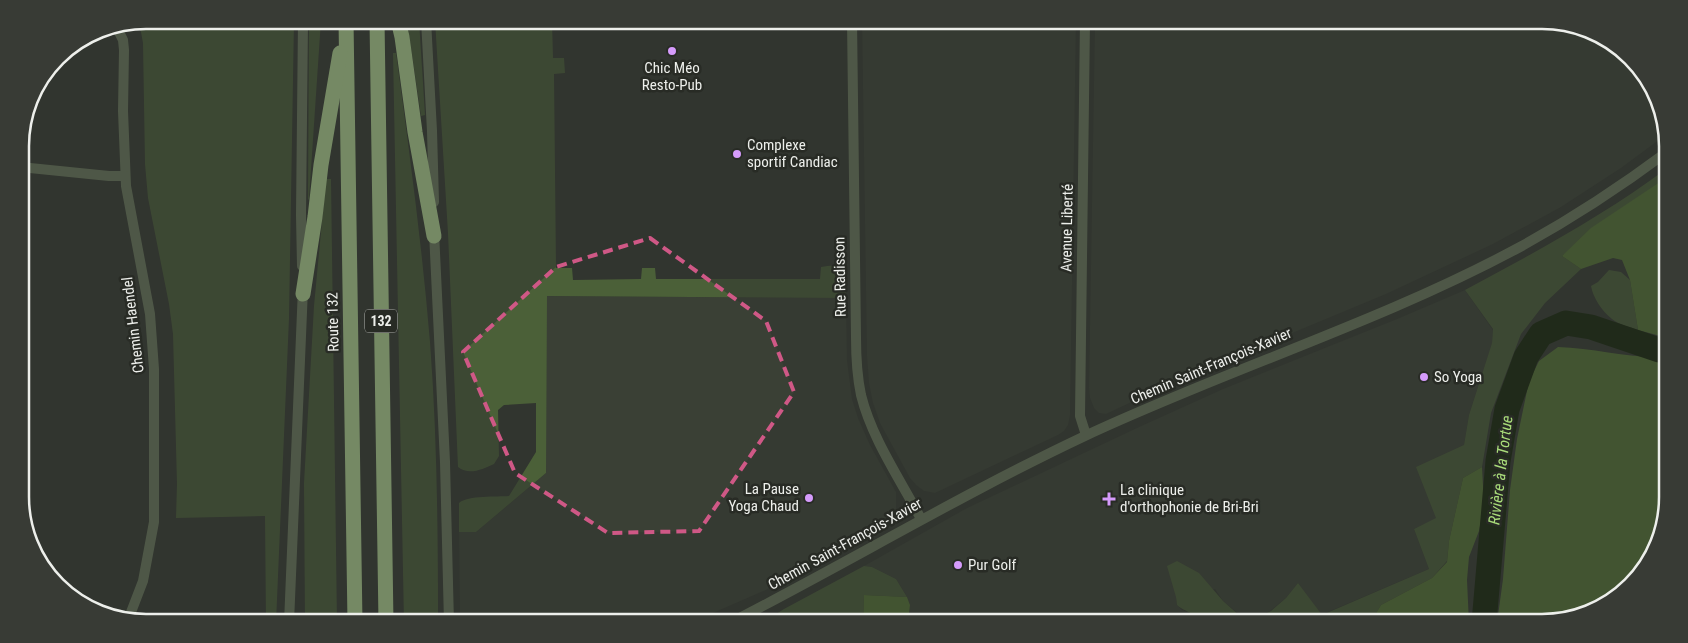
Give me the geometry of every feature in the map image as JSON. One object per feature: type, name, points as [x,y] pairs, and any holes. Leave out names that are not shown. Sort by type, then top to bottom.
[{"type":"highway","points":[[303,294],[321,166],[344,29]]},
{"type":"highway","name":"Route 132","points":[[346,29],[355,614]]},
{"type":"highway","name":"132","points":[[377,29],[386,614]]},
{"type":"highway","points":[[400,29],[415,132],[434,236]]},
{"type":"street","points":[[289,614],[303,294],[301,215],[303,29]]},
{"type":"street","points":[[426,29],[445,462],[448,614]]},
{"type":"street","name":"Rue Radisson","points":[[852,29],[858,376],[864,406],[876,436],[921,519]]},
{"type":"street","name":"Avenue Liberté","points":[[1085,29],[1080,416],[1086,435]]},
{"type":"street","name":"Chemin Haendel","points":[[119,32],[123,40],[124,50],[122,111],[125,176],[128,205],[150,314],[155,416],[155,503],[153,529],[143,581],[131,613]]},
{"type":"street","name":"Chemin Saint-François-Xavier","points":[[748,614],[921,519],[1086,435],[1387,310],[1521,246],[1571,217],[1659,158]]},
{"type":"street","points":[[29,168],[125,176]]},
{"type":"street","name":"Chemin Saint-François-Xavier","points":[[753,614],[764,606]]},
{"type":"highlighted area","points":[[650,238],[766,321],[794,392],[699,531],[608,533],[515,473],[463,352],[556,267]]},
{"type":"shaded area","points":[[862,29],[1076,29],[1070,415],[1068,425],[1058,435],[935,493],[924,491],[910,478],[880,423],[869,383]]},
{"type":"shaded area","points":[[1095,29],[1557,30],[1580,35],[1607,48],[1625,63],[1644,87],[1655,116],[1659,140],[1621,168],[1561,207],[1493,244],[1386,294],[1170,384],[1106,414],[1099,413],[1094,408],[1089,388]]},
{"type":"shaded area","points":[[1465,290],[1493,330],[1492,344],[1469,415],[1464,445],[1436,519],[1414,529],[1429,569],[1323,614],[1320,614],[1298,583],[1286,598],[1264,614],[1239,614],[1223,601],[1215,589],[1176,597],[1177,605],[1182,610],[1194,614],[909,614],[910,605],[896,579],[872,567],[864,566],[967,508],[1139,427],[1223,389]]},
{"type":"shaded area","points":[[546,296],[846,298],[847,360],[852,399],[870,445],[896,492],[896,509],[894,518],[889,524],[766,590],[711,614],[460,614],[459,532],[476,532],[546,473]]},
{"type":"green space","points":[[140,29],[146,29],[294,29],[289,318],[276,614],[266,614],[265,516],[176,518],[177,484],[173,334],[148,198],[145,164],[143,43]]},
{"type":"green space","points":[[309,29],[320,29],[309,199]]},
{"type":"green space","points":[[408,29],[420,29],[425,115],[421,116]]},
{"type":"green space","points":[[436,29],[552,29],[553,58],[564,58],[565,73],[554,74],[556,268],[572,268],[573,280],[641,279],[642,268],[655,268],[656,279],[820,279],[821,267],[838,266],[845,271],[846,298],[547,296],[546,473],[476,532],[459,532],[459,503],[463,500],[476,498],[509,496],[536,452],[536,403],[504,405],[498,410],[499,456],[494,464],[481,470],[471,471],[462,470],[458,467],[448,233]]},
{"type":"green space","points":[[393,53],[396,53],[423,269],[430,342],[437,482],[438,614],[404,614]]},
{"type":"green space","points":[[1659,174],[1659,183],[1562,256],[1581,269],[1545,303],[1521,334],[1491,413],[1482,467],[1463,478],[1449,541],[1447,561],[1432,578],[1381,605],[1376,614],[1324,614],[1429,569],[1414,529],[1436,518],[1416,467],[1464,445],[1469,415],[1492,343],[1493,329],[1465,290],[1542,248],[1618,203]]},
{"type":"green space","points":[[326,179],[331,179],[337,614],[305,614],[304,483],[314,306]]},
{"type":"green space","points":[[1659,183],[1659,336],[1638,330],[1630,280],[1622,260],[1613,258],[1581,269],[1562,256],[1591,228]]},
{"type":"green space","points":[[1609,270],[1621,272],[1630,280],[1638,330],[1615,321],[1596,300],[1591,286],[1598,282]]},
{"type":"green space","points":[[1558,347],[1659,357],[1658,512],[1653,535],[1640,562],[1625,580],[1601,599],[1572,610],[1557,613],[1498,614],[1510,490],[1517,439],[1529,381],[1539,361]]},
{"type":"green space","points":[[1482,467],[1484,504],[1479,531],[1469,557],[1467,580],[1469,614],[1376,614],[1381,605],[1432,578],[1447,562],[1449,541],[1463,478]]},
{"type":"green space","points":[[1177,561],[1199,573],[1223,601],[1238,614],[1192,614],[1180,607],[1177,605],[1167,566]]},
{"type":"green space","points":[[864,566],[872,567],[896,579],[907,597],[864,595],[863,614],[776,614]]},
{"type":"green space","points":[[1298,583],[1321,614],[1265,614],[1286,598]]},
{"type":"green space","points":[[864,595],[907,597],[910,605],[909,614],[863,614]]},
{"type":"waterway","name":"Rivière à la Tortue","points":[[1485,614],[1498,461],[1507,409],[1526,357],[1541,334],[1566,323],[1591,327],[1659,350]]},
{"type":"place","name":"Chic Méo Resto-Pub","points":[[672,51]]},
{"type":"place","name":"Complexe sportif Candiac","points":[[737,154]]},
{"type":"place","name":"So Yoga","points":[[1424,377]]},
{"type":"place","name":"La Pause Yoga Chaud","points":[[809,498]]},
{"type":"place","name":"La clinique d'orthophonie de Bri-Bri","points":[[1109,499]]},
{"type":"place","name":"Pur Golf","points":[[958,565]]}]
